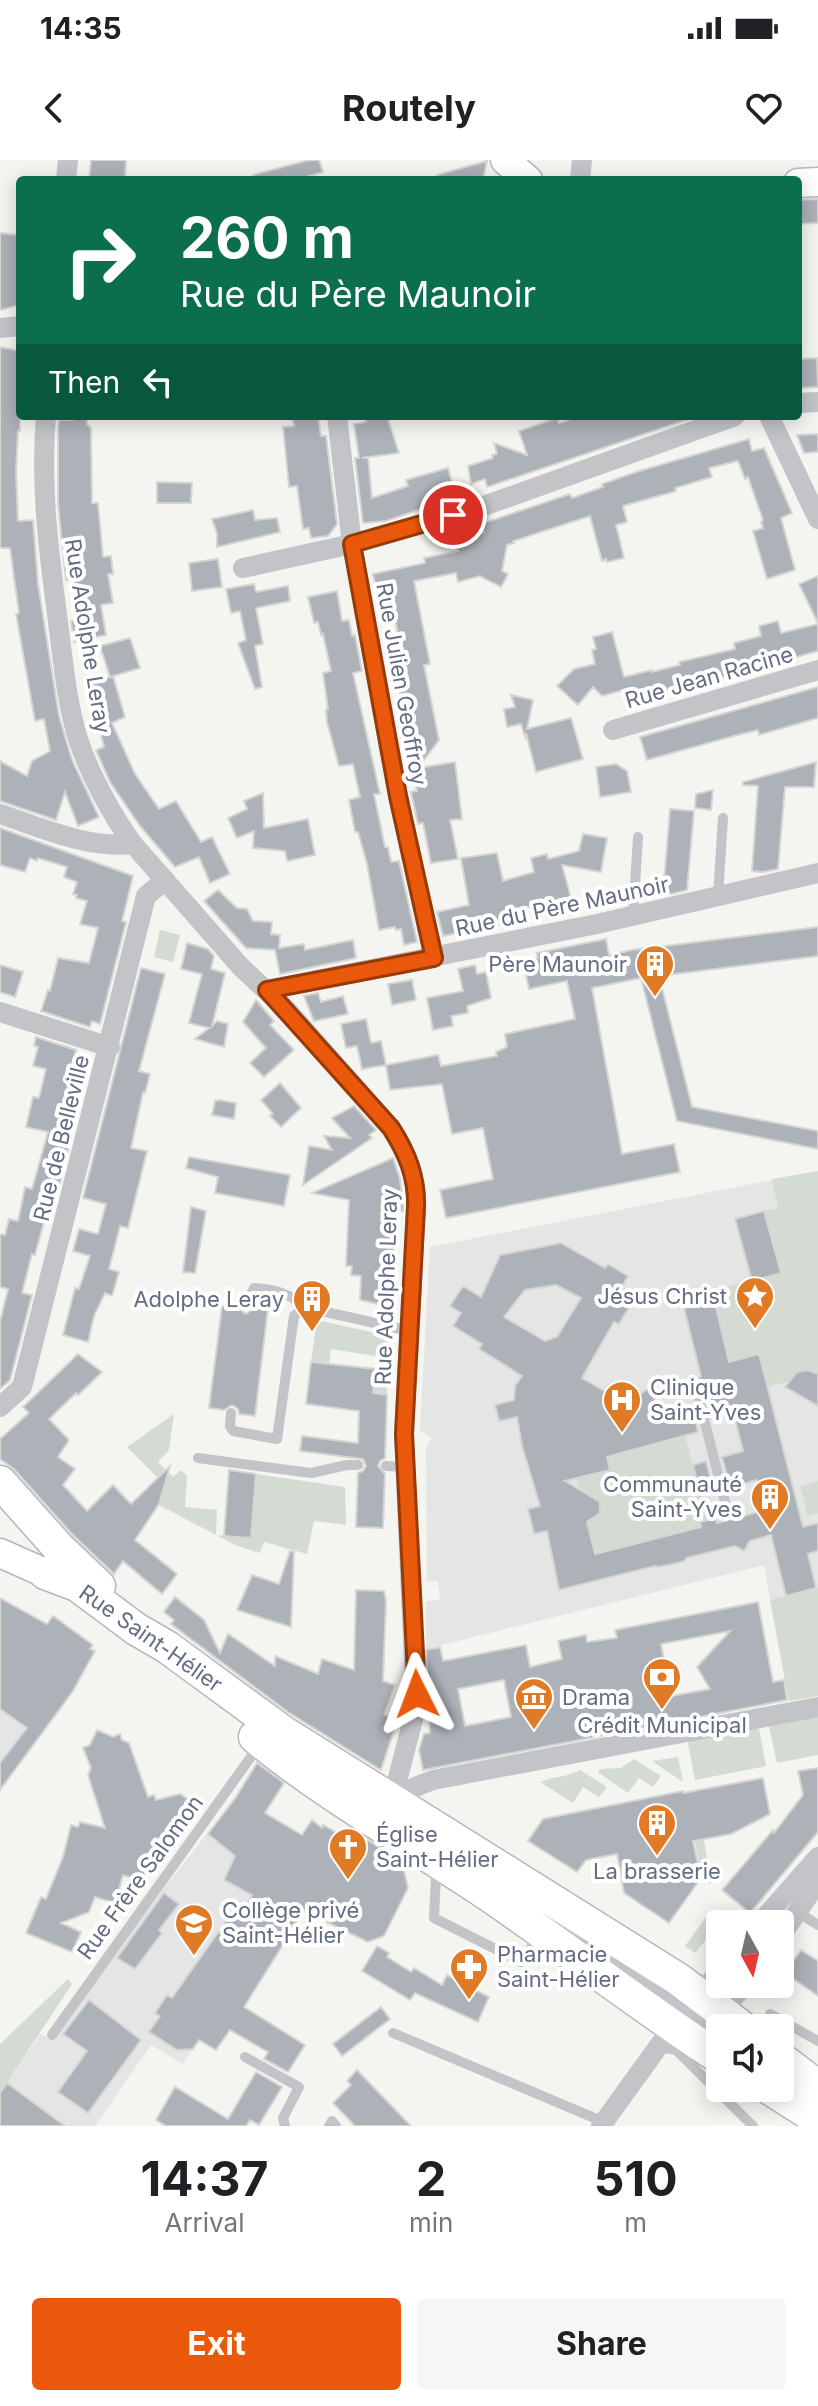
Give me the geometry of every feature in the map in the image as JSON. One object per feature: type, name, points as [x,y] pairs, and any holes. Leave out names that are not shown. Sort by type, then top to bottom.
[{"type":"main road","points":[[0,1482],[77,1567],[143,1622],[167,1647]]},
{"type":"main road","points":[[0,1502],[28,1535],[44,1561],[45,1573],[0,1553]]},
{"type":"main road","name":"Rue Saint-Hélier","points":[[45,1573],[77,1585],[283,1732],[382,1809],[430,1858],[541,1932],[706,2018]]},
{"type":"main road","name":"Rue Saint-Hélier","points":[[45,1573],[79,1608],[262,1743],[382,1809],[706,2018]]},
{"type":"main road","points":[[794,2069],[818,2087]]},
{"type":"main road","points":[[791,2102],[818,2119]]},
{"type":"street","name":"Rue Adolphe Leray","points":[[46,420],[46,536],[79,743],[95,777],[133,844],[241,967],[267,990],[391,1128],[409,1159],[416,1194],[404,1434],[396,1466],[411,1588],[416,1708],[396,1785],[382,1809]]},
{"type":"street","name":"Rue Julien Geoffroy","points":[[337,420],[352,544],[398,796],[434,958]]},
{"type":"street","points":[[243,568],[352,544],[478,508],[724,420]]},
{"type":"street","points":[[771,420],[818,519]]},
{"type":"street","name":"Rue Jean Racine","points":[[613,730],[818,670]]},
{"type":"street","points":[[0,814],[66,836],[114,846],[133,844]]},
{"type":"street","name":"Rue du Père Maunoir","points":[[267,990],[633,916],[818,873]]},
{"type":"street","name":"Rue de Belleville","points":[[0,1407],[22,1387],[146,896],[165,880]]},
{"type":"street","points":[[0,1012],[110,1047]]},
{"type":"street","points":[[382,1809],[433,1780],[818,1707]]},
{"type":"street","points":[[771,1910],[818,1857]]},
{"type":"street","points":[[794,1918],[818,1882]]},
{"type":"street","name":"Rue Saint-Hélier","points":[[496,1900],[531,1910],[706,2018]]},
{"type":"street","points":[[713,2014],[731,1998]]},
{"type":"street","points":[[602,2124],[706,2021]]},
{"type":"lane","points":[[718,896],[723,818]]},
{"type":"lane","points":[[633,916],[638,837]]},
{"type":"lane","points":[[246,1306],[254,1288],[261,1288],[297,1300],[304,1307],[410,1331]]},
{"type":"lane","points":[[231,1413],[230,1426],[233,1431],[277,1439],[294,1316],[304,1307]]},
{"type":"lane","points":[[697,1391],[726,1506]]},
{"type":"lane","points":[[198,1458],[311,1473],[358,1465]]},
{"type":"lane","name":"Rue Frère Salomon","points":[[52,2035],[262,1743]]},
{"type":"lane","points":[[430,1858],[436,1876],[434,1918],[521,1962],[541,1932]]},
{"type":"lane","points":[[780,1900],[818,1925]]},
{"type":"lane","points":[[706,2021],[672,2047],[706,2080]]},
{"type":"lane","points":[[393,2033],[602,2124]]},
{"type":"lane","points":[[794,2036],[818,2041]]},
{"type":"lane","points":[[245,2057],[299,2087],[283,2118],[285,2126]]},
{"type":"lane","points":[[729,2102],[753,2126]]},
{"type":"lane","points":[[329,2126],[332,2121],[336,2126]]},
{"type":"shaded area","points":[[160,930],[180,935],[173,962],[154,957]]},
{"type":"shaded area","name":"Clinique Saint-Yves","points":[[818,1171],[818,1696],[789,1701],[764,1565],[426,1649],[426,1602],[440,1599],[438,1581],[427,1581],[426,1449],[431,1438],[420,1430],[430,1247]]},
{"type":"shaded area","points":[[818,1171],[818,1374],[812,1375],[812,1371],[802,1370],[793,1376],[795,1380],[767,1387],[718,1365],[724,1340],[712,1290],[780,1273],[764,1211],[778,1208],[772,1179]]},
{"type":"shaded area","points":[[317,1320],[389,1336],[388,1358],[331,1349],[329,1364],[311,1362]]},
{"type":"shaded area","points":[[376,1369],[387,1370],[387,1395],[373,1393]]},
{"type":"shaded area","points":[[174,1414],[169,1450],[158,1462],[173,1477],[181,1470],[187,1476],[185,1507],[217,1510],[216,1535],[159,1505],[165,1485],[127,1447]]},
{"type":"shaded area","points":[[685,1435],[707,1520],[700,1522],[701,1527],[607,1551],[598,1562],[587,1520],[597,1516],[601,1505],[594,1497],[581,1498],[572,1463],[655,1445]]},
{"type":"shaded area","points":[[256,1474],[345,1487],[346,1525],[314,1521],[307,1554],[264,1542],[260,1553],[216,1535],[251,1538]]},
{"type":"shaded area","points":[[818,1481],[818,1513],[808,1516],[800,1486]]},
{"type":"shaded area","points":[[818,1588],[818,1696],[789,1701],[770,1600]]},
{"type":"shaded area","points":[[0,1709],[38,1736],[0,1789]]},
{"type":"shaded area","points":[[818,1713],[818,1755],[777,1763],[768,1722]]},
{"type":"shaded area","points":[[758,1723],[766,1766],[695,1780],[687,1738]]},
{"type":"shaded area","points":[[678,1757],[683,1782],[652,1761]]},
{"type":"shaded area","points":[[634,1759],[661,1776],[653,1787],[639,1778],[628,1793],[598,1772],[600,1769],[621,1768]]},
{"type":"shaded area","points":[[580,1770],[607,1787],[599,1797],[583,1787],[573,1803],[540,1782],[570,1774]]},
{"type":"shaded area","points":[[696,1793],[710,1884],[702,1879],[686,1794]]},
{"type":"shaded area","name":"Collège privé Saint-Hélier","points":[[236,1797],[262,1817],[295,1831],[210,2022],[183,2064],[151,2045],[95,2126],[0,2126],[0,2093],[40,2034],[53,2040],[164,1888]]},
{"type":"shaded area","points":[[706,1917],[706,1940],[695,1953],[685,1946]]},
{"type":"shaded area","points":[[68,1979],[72,1984],[0,2093],[0,2044]]},
{"type":"building","points":[[91,160],[126,160],[125,176],[89,176]]},
{"type":"building","points":[[309,160],[319,160],[323,172],[310,176],[253,175]]},
{"type":"building","points":[[487,161],[484,176],[437,175]]},
{"type":"building","points":[[818,199],[818,223],[802,224],[802,200]]},
{"type":"building","points":[[0,233],[16,235],[16,306],[0,310]]},
{"type":"building","points":[[0,347],[16,350],[16,420],[20,420],[16,472],[18,521],[33,520],[38,584],[59,716],[72,760],[99,817],[78,826],[65,792],[56,820],[0,801],[0,761],[27,776],[32,761],[50,751],[44,719],[35,721],[16,614],[19,613],[10,548],[0,548]]},
{"type":"building","points":[[817,358],[818,387],[802,388],[802,359]]},
{"type":"building","points":[[59,420],[87,420],[91,428],[92,503],[98,503],[103,557],[111,556],[113,574],[108,574],[113,603],[101,605],[106,635],[74,642],[71,621],[78,620],[73,579],[66,580],[58,503]]},
{"type":"building","points":[[293,420],[319,420],[321,436],[326,436],[337,524],[328,536],[311,538],[309,528],[303,529],[297,486],[289,487],[283,427],[294,426]]},
{"type":"building","points":[[388,420],[399,453],[368,457],[372,498],[408,486],[406,480],[448,468],[456,497],[386,521],[363,523],[354,424]]},
{"type":"building","points":[[551,420],[559,423],[568,420],[686,420],[487,487],[485,479],[471,484],[468,466],[493,458],[492,455],[497,454],[494,443],[527,455],[519,431]]},
{"type":"building","points":[[818,434],[818,452],[804,453],[797,435]]},
{"type":"building","points":[[749,439],[752,451],[764,448],[792,513],[781,518],[795,570],[767,579],[753,531],[763,528],[763,520],[748,477],[745,479],[738,461],[709,468],[712,477],[623,506],[627,522],[616,525],[624,558],[602,561],[590,516],[507,545],[502,571],[508,574],[501,587],[480,576],[458,582],[456,573],[414,581],[430,664],[424,665],[439,740],[418,768],[455,762],[462,819],[450,820],[458,859],[431,863],[423,823],[418,824],[411,792],[417,791],[411,758],[405,759],[399,728],[408,727],[387,638],[398,636],[391,593],[378,596],[373,574],[425,563],[424,558],[458,551],[456,545],[476,539],[474,535],[484,532],[481,524],[570,494],[572,498],[636,472]]},
{"type":"building","points":[[157,482],[192,483],[191,503],[157,503]]},
{"type":"building","points":[[253,510],[255,520],[277,518],[280,532],[217,547],[212,519]]},
{"type":"building","points":[[218,559],[222,587],[192,591],[189,563]]},
{"type":"building","points":[[818,576],[818,623],[799,584]]},
{"type":"building","points":[[254,584],[256,592],[288,586],[290,601],[256,608],[263,644],[255,646],[262,687],[255,689],[238,643],[246,640],[240,611],[231,613],[226,589]]},
{"type":"building","points":[[337,591],[342,621],[349,620],[352,636],[355,635],[362,671],[353,673],[380,794],[374,794],[385,847],[388,847],[391,862],[399,861],[417,942],[404,945],[401,929],[379,930],[367,864],[358,832],[355,832],[349,800],[360,797],[353,764],[339,766],[327,722],[323,673],[331,671],[323,634],[318,622],[314,623],[308,597]]},
{"type":"building","points":[[778,621],[781,633],[818,624],[818,651],[631,703],[627,689],[602,696],[593,687],[578,705],[557,686],[574,669],[595,664],[593,637],[612,632],[624,677],[735,649],[734,643],[761,636],[759,626]]},
{"type":"building","points":[[130,638],[140,668],[110,677],[100,646]]},
{"type":"building","points":[[113,676],[125,717],[112,723],[135,774],[159,809],[176,801],[201,842],[212,837],[230,874],[210,883],[199,857],[175,867],[140,826],[110,782],[96,750],[104,747],[91,683]]},
{"type":"building","points":[[818,687],[818,718],[759,735],[758,730],[647,760],[640,737]]},
{"type":"building","points":[[511,695],[533,700],[527,729],[571,718],[583,759],[536,772],[521,724],[507,727],[504,709],[515,707]]},
{"type":"building","points":[[816,762],[814,787],[785,787],[778,869],[752,871],[758,786],[743,785],[743,782]]},
{"type":"building","points":[[616,764],[627,771],[631,792],[600,797],[596,767]]},
{"type":"building","points":[[713,790],[711,810],[695,808],[696,794]]},
{"type":"building","points":[[263,793],[264,828],[308,819],[315,855],[287,861],[285,851],[253,848],[254,831],[237,838],[228,818],[247,809],[244,801]]},
{"type":"building","points":[[670,809],[694,811],[687,890],[671,894],[663,893]]},
{"type":"building","points":[[0,828],[133,876],[122,921],[126,922],[100,1024],[92,1021],[90,1027],[41,1011],[50,991],[58,958],[89,963],[98,928],[80,924],[87,901],[73,894],[77,882],[64,877],[67,867],[38,858],[37,861],[30,858],[25,872],[0,865]]},
{"type":"building","points":[[583,834],[607,838],[601,872],[562,865],[571,898],[509,911],[510,915],[504,916],[505,920],[498,921],[499,925],[443,936],[437,912],[469,905],[461,858],[497,853],[503,881],[534,872],[531,858],[547,854],[548,859],[579,851]]},
{"type":"building","points":[[218,890],[237,908],[247,909],[253,921],[272,922],[271,934],[280,935],[279,948],[304,944],[305,950],[353,940],[356,958],[280,974],[275,950],[246,948],[204,901]]},
{"type":"building","points":[[818,927],[818,956],[659,976],[692,1107],[818,1131],[818,1149],[677,1121],[641,978],[592,988],[622,1154],[674,1144],[680,1172],[446,1218],[440,1190],[493,1179],[483,1128],[452,1134],[442,1084],[390,1090],[386,1065],[438,1055],[441,1066],[497,1056],[496,1052],[507,1047],[505,1034],[575,1019],[567,981],[529,989],[523,961],[538,958],[537,953],[606,939],[609,955]]},
{"type":"building","points":[[187,943],[208,949],[214,956],[211,969],[225,973],[212,1026],[217,1021],[228,1024],[224,1047],[195,1039],[209,1028],[189,1023],[202,974],[181,969]]},
{"type":"building","points":[[0,965],[23,972],[15,997],[0,992]]},
{"type":"building","points":[[475,965],[477,974],[486,972],[491,998],[467,1006],[468,1013],[451,1016],[453,1026],[433,1030],[427,998],[463,991],[458,969]]},
{"type":"building","points":[[141,968],[165,974],[139,1071],[150,1074],[131,1148],[147,1151],[128,1228],[120,1226],[109,1269],[119,1272],[112,1296],[105,1293],[94,1316],[88,1342],[63,1335],[75,1288],[79,1289],[90,1256],[73,1251],[79,1229],[98,1234],[106,1204],[83,1198]]},
{"type":"building","points":[[412,980],[416,1000],[392,1005],[388,984]]},
{"type":"building","points":[[318,993],[321,1002],[343,996],[348,1014],[314,1021],[304,996]]},
{"type":"building","points":[[256,1000],[274,1021],[270,1025],[294,1050],[264,1077],[250,1063],[266,1048],[243,1022]]},
{"type":"building","points":[[366,1019],[371,1043],[381,1041],[386,1065],[362,1069],[357,1046],[346,1048],[341,1024]]},
{"type":"building","points":[[36,1037],[76,1050],[69,1075],[74,1076],[71,1088],[74,1089],[61,1140],[70,1142],[51,1220],[45,1218],[22,1293],[32,1295],[10,1380],[0,1389],[0,1322],[8,1289],[0,1287],[0,1234],[5,1235],[9,1219],[18,1221],[25,1187],[32,1189],[48,1132],[26,1127],[33,1097],[39,1098],[46,1069],[33,1066],[38,1047],[34,1046]]},
{"type":"building","points":[[280,1083],[301,1108],[281,1127],[261,1100]]},
{"type":"building","points":[[215,1101],[236,1103],[234,1119],[212,1115]]},
{"type":"building","points":[[354,1106],[376,1130],[369,1135],[372,1138],[303,1185],[309,1146],[332,1150],[324,1136],[350,1138],[332,1118]]},
{"type":"building","points":[[189,1157],[290,1175],[284,1206],[215,1193],[218,1177],[186,1168]]},
{"type":"building","points":[[393,1158],[400,1179],[403,1211],[396,1211],[391,1307],[360,1300],[361,1276],[351,1275],[352,1266],[346,1266],[349,1200],[312,1193]]},
{"type":"building","points":[[191,1207],[206,1211],[195,1273],[183,1272]]},
{"type":"building","points":[[764,1211],[781,1273],[752,1281],[735,1219]]},
{"type":"building","points":[[561,1243],[605,1268],[608,1264],[628,1276],[622,1287],[636,1296],[619,1324],[614,1322],[582,1378],[625,1403],[651,1387],[659,1413],[692,1405],[698,1432],[607,1457],[610,1470],[565,1481],[600,1502],[600,1513],[587,1522],[595,1554],[701,1527],[700,1522],[716,1518],[717,1523],[765,1510],[757,1480],[730,1487],[722,1457],[743,1451],[732,1408],[710,1412],[699,1377],[684,1308],[715,1303],[729,1362],[759,1354],[803,1527],[818,1523],[818,1551],[808,1554],[816,1588],[786,1596],[771,1535],[750,1541],[744,1551],[735,1546],[673,1564],[559,1590],[547,1531],[534,1534],[528,1509],[540,1506],[522,1446],[517,1417],[499,1421],[495,1405],[514,1400],[515,1386],[522,1376],[479,1349],[482,1344],[453,1326],[461,1313],[450,1306],[463,1286],[481,1297],[500,1255]],"holes":[[[556,1285],[581,1298],[557,1337],[545,1341],[504,1317],[525,1290]]]},
{"type":"building","points":[[222,1306],[238,1308],[246,1314],[255,1307],[268,1308],[255,1416],[239,1414],[232,1405],[224,1410],[209,1408]]},
{"type":"building","points":[[78,1354],[102,1372],[49,1419],[69,1440],[58,1457],[75,1469],[63,1485],[87,1511],[113,1485],[131,1504],[170,1466],[159,1504],[135,1540],[177,1574],[162,1594],[123,1561],[114,1574],[72,1534],[14,1469],[0,1459],[0,1439],[29,1413],[23,1407]]},
{"type":"building","points":[[311,1362],[376,1369],[373,1393],[387,1395],[385,1458],[378,1466],[385,1474],[383,1528],[356,1527],[358,1473],[366,1466],[363,1459],[300,1451],[302,1436],[358,1443],[359,1411],[306,1404]]},
{"type":"building","points":[[807,1370],[818,1374],[818,1406],[785,1387],[797,1372]]},
{"type":"building","points":[[706,1461],[714,1492],[701,1496],[693,1465]]},
{"type":"building","points":[[229,1470],[256,1474],[251,1538],[224,1536]]},
{"type":"building","points":[[290,1551],[294,1552],[291,1627],[237,1610],[252,1575],[279,1584]]},
{"type":"building","points":[[356,1590],[384,1591],[386,1601],[383,1681],[395,1685],[384,1715],[395,1719],[395,1727],[381,1770],[288,1712],[171,1624],[174,1620],[164,1612],[175,1597],[204,1620],[220,1653],[228,1634],[275,1666],[275,1656],[318,1674],[322,1659],[354,1670]]},
{"type":"building","points":[[0,1598],[47,1624],[53,1616],[93,1645],[90,1649],[95,1651],[73,1691],[0,1790],[0,1763],[27,1728],[0,1709]]},
{"type":"building","points":[[758,1602],[773,1682],[784,1680],[787,1700],[423,1770],[419,1750],[424,1734],[430,1733],[426,1650],[440,1647],[443,1661],[526,1645],[530,1667],[562,1659],[558,1641],[586,1635],[587,1642],[617,1638],[615,1630]],"holes":[[[730,1631],[697,1667],[710,1689],[671,1696],[661,1644]],[[504,1680],[511,1717],[465,1726],[458,1689]]]},
{"type":"building","points":[[97,1730],[113,1737],[120,1734],[122,1740],[129,1743],[148,1797],[154,1795],[156,1800],[180,1794],[192,1802],[188,1807],[193,1810],[141,1881],[123,1875],[115,1903],[95,1897],[89,1912],[61,1923],[81,1932],[72,1952],[26,1933],[41,1897],[46,1899],[63,1857],[71,1825],[78,1827],[80,1822],[105,1828],[88,1775],[91,1768],[83,1748],[90,1745]]},
{"type":"building","points":[[257,1763],[284,1783],[265,1813],[302,1835],[312,1820],[364,1848],[368,1840],[402,1862],[408,1888],[384,1936],[368,1942],[304,1911],[244,2007],[305,2045],[288,2072],[264,2059],[268,2052],[230,2030],[216,2050],[199,2040],[193,2049],[177,2050],[149,2032],[160,2016],[155,2013],[167,1995],[172,1998],[229,1917],[235,1920],[252,1895],[224,1880],[235,1856],[208,1834]]},
{"type":"building","points":[[818,1768],[818,1832],[753,1910],[746,1910],[722,1890],[773,1830],[774,1833],[803,1795],[798,1771]]},
{"type":"building","name":"La brasserie","points":[[763,1778],[770,1814],[731,1834],[693,1841],[701,1878],[669,1923],[624,1893],[617,1854],[586,1860],[577,1872],[528,1841],[543,1819]]},
{"type":"building","points":[[164,1893],[179,1904],[135,1969],[117,1958]]},
{"type":"building","points":[[377,1946],[389,1953],[387,1957],[411,1972],[414,1968],[442,1985],[447,1975],[489,1997],[478,2022],[415,1993],[410,2000],[362,1971]]},
{"type":"building","points":[[801,1950],[818,1961],[818,1996],[794,1979],[794,1960]]},
{"type":"building","points":[[89,2000],[141,2040],[88,2113],[58,2092],[87,2051],[63,2034]]},
{"type":"building","points":[[381,2007],[390,2019],[342,2056],[333,2044]]},
{"type":"building","points":[[357,2070],[411,2126],[355,2126],[333,2103],[351,2085],[347,2081]]},
{"type":"building","points":[[256,2072],[282,2087],[259,2125],[250,2120],[246,2126],[166,2126],[156,2120],[175,2087],[228,2119]]},
{"type":"building","points":[[7,2083],[65,2126],[0,2126],[0,2093]]},
{"type":"place","name":"Père Maunoir","points":[[655,998]]},
{"type":"place","name":"Jésus Christ","points":[[755,1330]]},
{"type":"place","name":"Adolphe Leray","points":[[312,1333]]},
{"type":"place","name":"Clinique Saint-Yves","points":[[622,1434]]},
{"type":"place","name":"Communauté Saint-Yves","points":[[770,1531]]},
{"type":"place","name":"Crédit Municipal","points":[[662,1711]]},
{"type":"place","name":"Drama","points":[[534,1731]]},
{"type":"place","name":"La brasserie","points":[[657,1857]]},
{"type":"place","name":"Église Saint-Hélier","points":[[348,1881]]},
{"type":"place","name":"Collège privé Saint-Hélier","points":[[194,1957]]},
{"type":"place","name":"Pharmacie Saint-Hélier","points":[[469,2001]]},
{"type":"route","points":[[417,1694],[404,1434],[416,1207],[413,1171],[391,1128],[267,990],[434,958],[398,796],[352,544],[453,515]]}]
